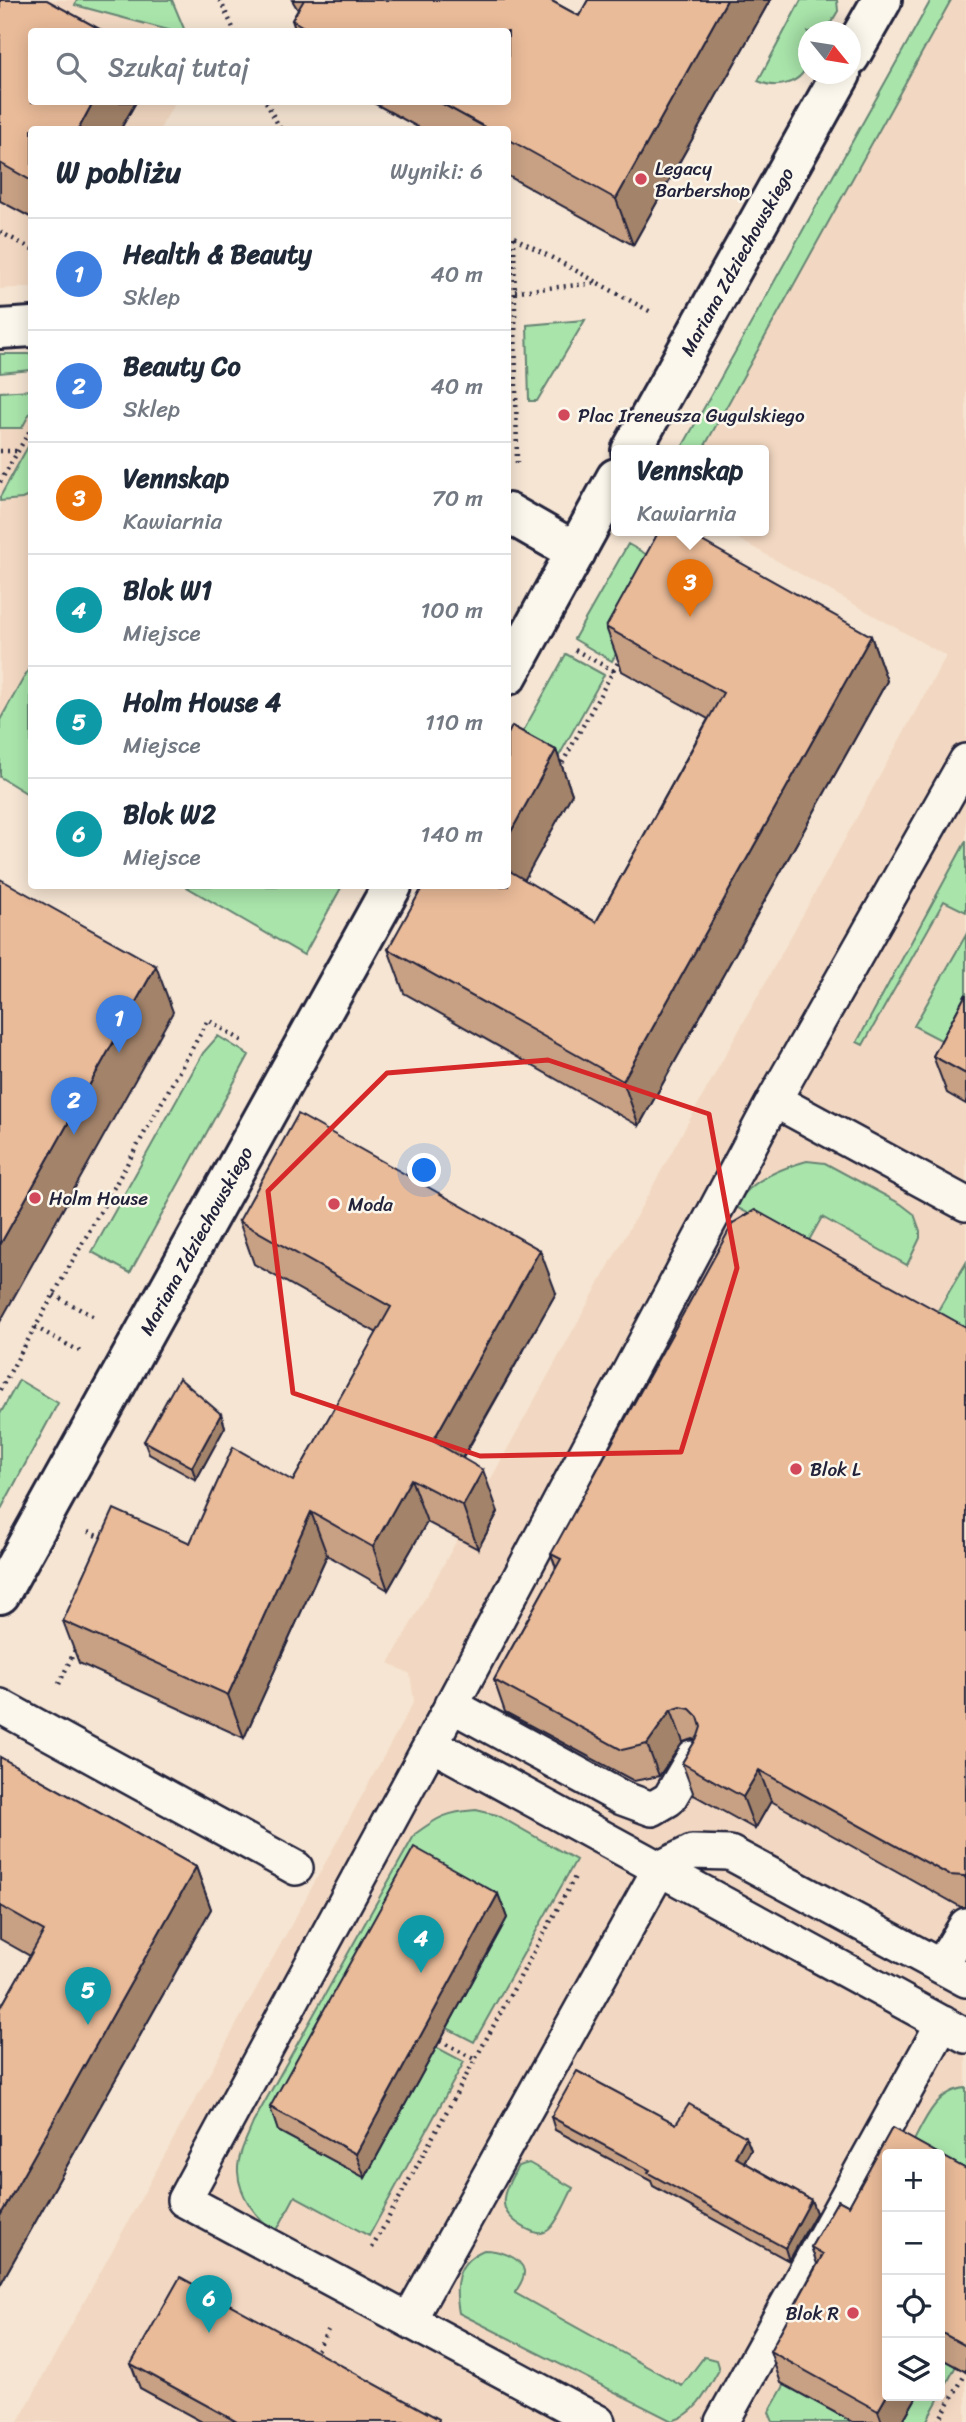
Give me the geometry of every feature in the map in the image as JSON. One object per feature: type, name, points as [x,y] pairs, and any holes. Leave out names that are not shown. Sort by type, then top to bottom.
[{"type":"street","points":[[861,37],[882,0]]},
{"type":"street","name":"Mariana Zdziechowskiego","points":[[634,445],[835,84]]},
{"type":"street","points":[[0,329],[28,327]]},
{"type":"street","points":[[511,670],[611,489]]},
{"type":"street","points":[[512,495],[576,552]]},
{"type":"street","name":"Mariana Zdziechowskiego","points":[[0,1594],[390,889]]},
{"type":"lane","points":[[598,2422],[184,2200],[431,1744],[774,1100],[966,761]]},
{"type":"lane","points":[[774,1100],[966,1204]]},
{"type":"lane","points":[[451,1705],[622,1798],[652,1809],[669,1799],[693,1758]]},
{"type":"lane","points":[[0,1706],[296,1868]]},
{"type":"lane","points":[[431,1744],[954,2030],[722,2422]]},
{"type":"lane","points":[[409,2320],[660,1868],[692,1852],[730,1853],[954,1973],[966,1925]]},
{"type":"path","points":[[220,0],[233,28]]},
{"type":"path","points":[[268,105],[279,126]]},
{"type":"path","points":[[0,232],[28,247]]},
{"type":"path","points":[[511,236],[653,313]]},
{"type":"path","points":[[512,495],[514,237]]},
{"type":"path","points":[[511,292],[598,283]]},
{"type":"path","points":[[0,482],[28,433]]},
{"type":"path","points":[[0,451],[17,451]]},
{"type":"path","points":[[573,648],[614,671]]},
{"type":"path","points":[[547,766],[557,772],[626,648]]},
{"type":"path","points":[[0,1390],[208,1020],[243,1041]]},
{"type":"path","points":[[54,1295],[99,1320]]},
{"type":"path","points":[[36,1327],[82,1352]]},
{"type":"path","points":[[86,1531],[110,1542]]},
{"type":"path","points":[[54,1695],[77,1646]]},
{"type":"path","points":[[309,2366],[598,1834]]},
{"type":"path","points":[[440,2041],[476,2060]]},
{"type":"path","points":[[938,2422],[966,2373]]},
{"type":"highlighted area","points":[[548,1060],[709,1114],[737,1268],[681,1452],[480,1456],[293,1393],[268,1191],[387,1073]]},
{"type":"shaded area","points":[[0,0],[172,0],[184,28],[28,28],[28,105],[173,105],[162,126],[28,126],[28,287],[0,289]]},
{"type":"shaded area","points":[[951,0],[966,0],[966,2422],[18,2422],[414,1701],[410,1674],[389,1663],[946,656],[733,536],[769,536],[769,445],[705,445]]},
{"type":"shaded area","points":[[28,390],[28,670],[0,720],[0,392]]},
{"type":"green space","points":[[77,0],[172,0],[184,28],[161,28],[75,5]]},
{"type":"green space","points":[[801,0],[837,0],[838,11],[832,21],[798,21],[798,78],[781,85],[758,81]]},
{"type":"green space","points":[[931,0],[951,0],[705,445],[683,445]]},
{"type":"green space","points":[[585,320],[537,401],[529,401],[527,325]]},
{"type":"green space","points":[[0,354],[28,354],[28,370],[0,373]]},
{"type":"green space","points":[[28,390],[28,417],[22,428],[0,428],[0,392]]},
{"type":"green space","points":[[28,446],[28,496],[0,501]]},
{"type":"green space","points":[[628,544],[665,565],[612,661],[574,639]]},
{"type":"green space","points":[[566,654],[604,675],[559,756],[521,735]]},
{"type":"green space","points":[[28,670],[28,794],[0,777],[0,720]]},
{"type":"green space","points":[[966,841],[966,912],[944,901],[863,1045],[857,1042]]},
{"type":"green space","points":[[190,889],[340,889],[304,955]]},
{"type":"green space","points":[[966,935],[966,1040],[960,1050],[914,1026]]},
{"type":"green space","points":[[218,1036],[249,1055],[130,1273],[92,1252],[203,1053]]},
{"type":"green space","points":[[807,1161],[825,1163],[901,1204],[914,1214],[920,1238],[907,1265],[822,1217],[807,1244],[736,1207],[748,1190],[766,1177]]},
{"type":"green space","points":[[966,1263],[966,1338],[933,1319]]},
{"type":"green space","points":[[19,1380],[58,1403],[0,1511],[0,1414]]},
{"type":"green space","points":[[476,1810],[497,1815],[576,1860],[474,2042],[447,2028],[506,1918],[279,2130],[365,2177],[436,2047],[464,2062],[369,2236],[295,2196],[276,2232],[262,2221],[250,2206],[239,2181],[239,2160],[253,2123],[415,1834],[443,1816]]},
{"type":"green space","points":[[966,2088],[966,2183],[945,2160],[945,2149],[910,2149],[931,2110],[955,2090]]},
{"type":"green space","points":[[529,2163],[573,2188],[551,2228],[542,2233],[533,2232],[516,2222],[505,2209],[505,2193],[512,2176],[518,2166]]},
{"type":"green space","points":[[484,2250],[508,2255],[522,2266],[523,2277],[515,2293],[682,2386],[704,2357],[716,2360],[719,2370],[695,2407],[681,2418],[672,2421],[459,2313],[457,2284],[462,2268],[474,2255]]},
{"type":"green space","points":[[945,2360],[956,2366],[945,2387]]},
{"type":"green space","points":[[785,2384],[852,2422],[773,2422],[769,2412]]},
{"type":"green space","points":[[914,2401],[937,2401],[926,2422],[902,2422]]},
{"type":"building","points":[[0,0],[47,0],[98,28],[28,28],[28,105],[91,105],[80,126],[28,126],[28,179],[0,163]]},
{"type":"building","points":[[304,0],[550,0],[579,16],[588,0],[727,0],[616,199],[511,141],[511,126],[483,126],[444,105],[511,105],[511,28],[305,28],[292,20]]},
{"type":"building","points":[[656,536],[693,536],[871,636],[623,1081],[388,949],[421,889],[511,889],[511,872],[596,922],[723,693],[606,627]]},
{"type":"building","points":[[512,726],[556,750],[511,832]]},
{"type":"building","name":"Holm House","points":[[0,879],[156,966],[0,1245]]},
{"type":"building","points":[[966,994],[966,1074],[933,1056]]},
{"type":"building","points":[[298,1114],[540,1250],[433,1441],[483,1470],[463,1506],[411,1479],[373,1547],[311,1512],[228,1695],[63,1621],[114,1509],[190,1543],[233,1447],[293,1481],[391,1307],[239,1221]]},
{"type":"building","name":"Blok L","points":[[755,1210],[966,1327],[966,1879],[964,1876],[949,1875],[759,1770],[743,1797],[682,1763],[701,1727],[698,1717],[690,1709],[681,1707],[671,1710],[647,1744],[622,1750],[494,1680],[561,1559],[551,1554],[733,1223]]},
{"type":"building","points":[[179,1378],[221,1414],[192,1467],[144,1441]]},
{"type":"building","points":[[0,1757],[196,1867],[0,2216],[0,2009],[44,1931],[0,1906]]},
{"type":"building","points":[[414,1847],[498,1894],[356,2154],[270,2107]]},
{"type":"building","points":[[577,2071],[676,2124],[689,2104],[746,2137],[735,2157],[811,2200],[785,2248],[648,2173],[650,2170],[551,2117]]},
{"type":"building","points":[[892,2128],[930,2149],[882,2149],[884,2401],[878,2411],[770,2351],[823,2254],[811,2247],[838,2200],[849,2206]]},
{"type":"building","points":[[945,2158],[966,2169],[966,2346],[945,2335]]},
{"type":"building","points":[[180,2277],[439,2419],[438,2422],[237,2422],[131,2364]]},
{"type":"place","name":"Legacy Barbershop","points":[[641,179]]},
{"type":"place","name":"Plac Ireneusza Gugulskiego","points":[[564,415]]},
{"type":"place","name":"Vennskap","points":[[690,617]]},
{"type":"place","name":"Health & Beauty","points":[[119,1053]]},
{"type":"place","name":"Beauty Co","points":[[74,1135]]},
{"type":"place","name":"Holm House","points":[[35,1198]]},
{"type":"place","name":"Moda","points":[[334,1204]]},
{"type":"place","name":"Blok L","points":[[796,1469]]},
{"type":"place","name":"Blok W1","points":[[421,1973]]},
{"type":"place","name":"Holm House 4","points":[[88,2025]]},
{"type":"place","name":"Blok R","points":[[853,2313]]},
{"type":"place","name":"Blok W2","points":[[209,2333]]}]
